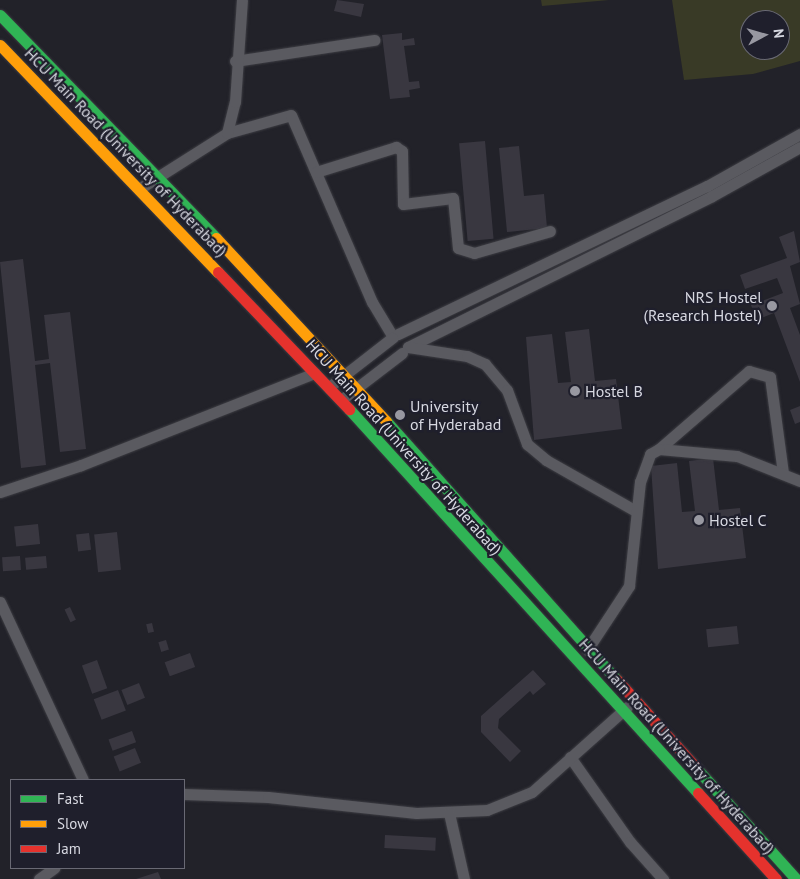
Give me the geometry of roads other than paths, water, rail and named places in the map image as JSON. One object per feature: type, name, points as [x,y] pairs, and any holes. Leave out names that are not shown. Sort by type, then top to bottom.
[{"type":"street","points":[[227,133],[235,102],[235,60],[242,0]]},
{"type":"street","name":"HCU Main Road (University of Hyderabad)","points":[[0,15],[159,176],[342,374],[587,650],[695,765],[796,879]]},
{"type":"street","points":[[235,60],[374,40]]},
{"type":"street","name":"HCU Main Road (University of Hyderabad)","points":[[0,45],[142,187],[329,387],[622,712],[776,879]]},
{"type":"street","points":[[142,187],[227,133],[291,115],[372,302],[394,336],[391,349],[467,356],[485,364],[506,390],[527,444],[546,460],[634,510]]},
{"type":"street","points":[[341,400],[405,350],[710,191],[800,134]]},
{"type":"street","points":[[316,172],[396,147],[402,151],[404,204],[453,198],[458,248],[474,253],[550,231]]},
{"type":"street","points":[[329,387],[342,374],[394,336],[710,191],[800,147]]},
{"type":"street","points":[[394,336],[407,338],[405,350]]},
{"type":"street","points":[[587,650],[628,586],[634,510],[650,454],[748,371],[770,377],[783,473]]},
{"type":"street","points":[[0,492],[81,465],[315,373]]},
{"type":"street","points":[[659,448],[737,456],[800,481]]},
{"type":"street","points":[[0,602],[83,779]]},
{"type":"street","points":[[185,794],[449,813],[516,801],[634,701]]},
{"type":"street","points":[[570,757],[630,842],[663,879]]},
{"type":"street","points":[[449,813],[464,879]]},
{"type":"street","points":[[39,879],[53,869]]},
{"type":"place","name":"NRS Hostel (Research Hostel)","points":[[772,306]]},
{"type":"place","name":"Hostel B","points":[[575,391]]},
{"type":"place","name":"University of Hyderabad","points":[[400,415]]},
{"type":"place","name":"Hostel C","points":[[699,520]]}]
